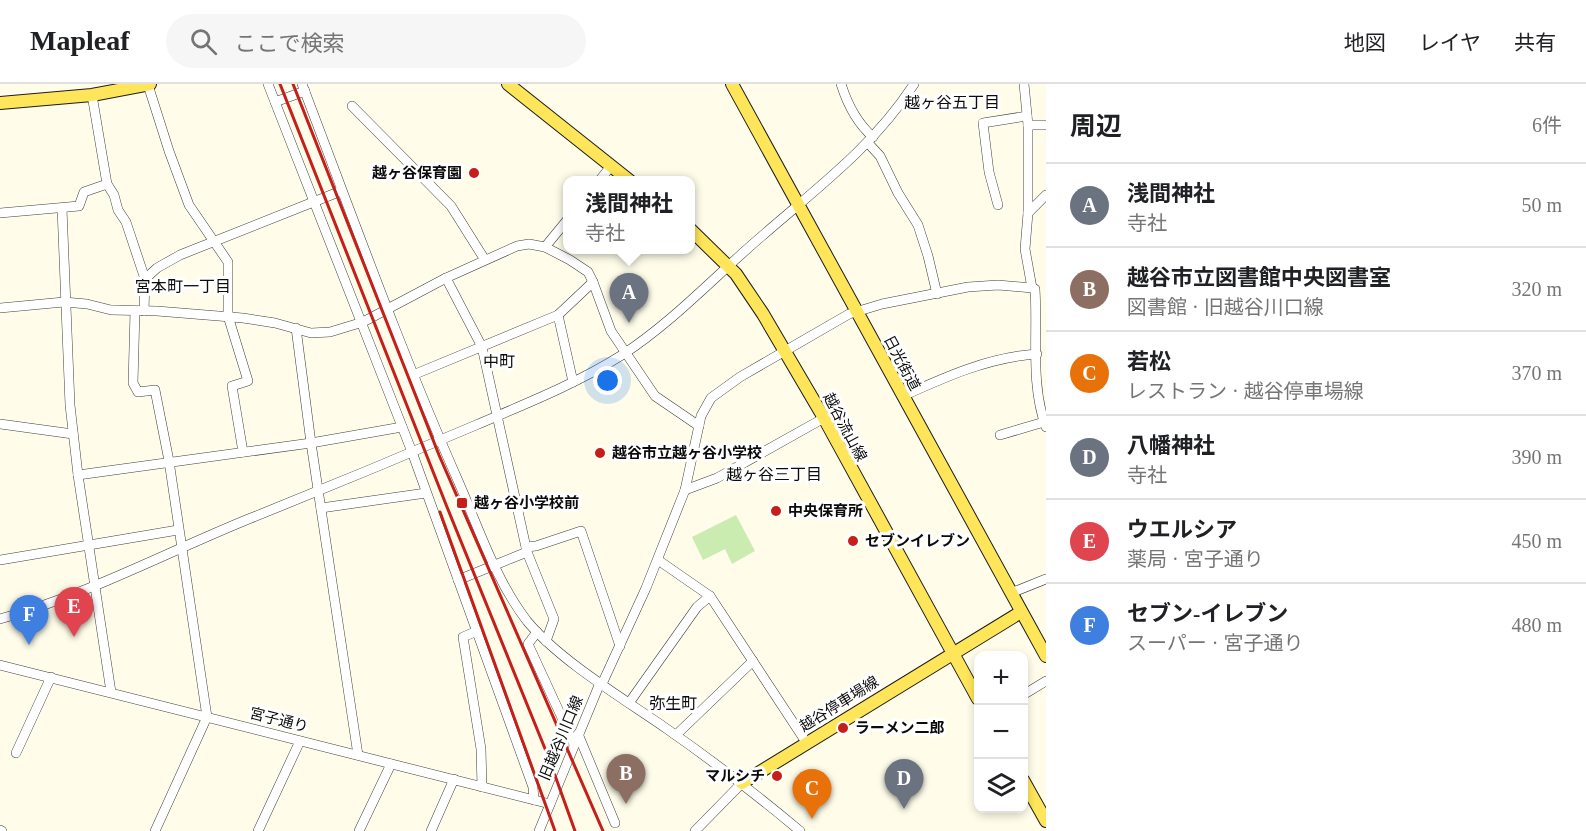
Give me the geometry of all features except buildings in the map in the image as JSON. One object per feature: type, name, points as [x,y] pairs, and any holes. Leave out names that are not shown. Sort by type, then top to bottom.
[{"type":"main road","points":[[0,103],[92,95],[149,84]]},
{"type":"main road","points":[[508,84],[625,176]]},
{"type":"main road","name":"日光街道","points":[[732,84],[1046,656]]},
{"type":"main road","name":"越谷流山線","points":[[695,234],[729,267],[745,287],[785,350],[974,692]]},
{"type":"main road","points":[[952,653],[1021,612]]},
{"type":"main road","name":"越谷停車場線","points":[[742,783],[952,653]]},
{"type":"main road","points":[[1028,789],[1046,821]]},
{"type":"street","points":[[149,84],[169,151],[189,205],[228,262],[228,316],[248,381],[232,386],[243,452]]},
{"type":"street","points":[[268,84],[412,452],[533,787],[534,800]]},
{"type":"street","points":[[841,84],[850,106],[918,225],[928,256],[936,294]]},
{"type":"street","points":[[0,619],[40,607],[95,585],[412,452],[573,382],[625,353],[668,322],[760,237],[840,170],[892,116],[914,84]]},
{"type":"street","points":[[1000,435],[1045,425],[1038,388],[1034,288],[1025,249],[1028,213],[1027,121],[1024,84]]},
{"type":"street","points":[[275,102],[303,88],[413,375],[496,566],[519,609],[546,641],[601,684],[742,783],[800,831]]},
{"type":"street","points":[[92,95],[108,184],[118,210],[126,222],[145,279],[133,383],[138,392],[155,390],[169,461],[207,717],[155,831]]},
{"type":"street","points":[[352,106],[452,206],[485,260]]},
{"type":"street","points":[[999,205],[989,172],[983,123],[1027,121],[1046,124]]},
{"type":"street","points":[[602,176],[611,166]]},
{"type":"street","points":[[0,213],[79,206],[84,192],[108,184]]},
{"type":"street","points":[[145,279],[157,268],[180,255],[341,191]]},
{"type":"street","points":[[1028,213],[1046,195]]},
{"type":"street","points":[[62,208],[64,302],[70,405],[78,474],[111,692]]},
{"type":"street","points":[[545,247],[563,224]]},
{"type":"street","points":[[0,308],[64,302],[87,304],[111,310],[228,316],[275,323],[311,333],[330,332],[363,322],[446,278],[517,246],[529,244],[545,247],[588,272],[611,331],[655,396],[699,426]]},
{"type":"street","points":[[446,278],[482,347],[527,550],[554,619],[546,641]]},
{"type":"street","points":[[413,375],[558,315],[593,282]]},
{"type":"street","name":"旧越谷川口線","points":[[539,831],[578,734],[620,646],[686,490],[701,416],[711,398],[740,377],[785,350],[857,311],[986,286],[1034,288],[1046,291]]},
{"type":"street","points":[[558,315],[573,382]]},
{"type":"street","points":[[296,328],[358,755]]},
{"type":"street","points":[[903,396],[940,380],[1004,358],[1036,354]]},
{"type":"street","points":[[686,490],[717,478],[824,418]]},
{"type":"street","points":[[0,424],[73,434]]},
{"type":"street","points":[[78,474],[243,452],[402,427]]},
{"type":"street","points":[[321,508],[426,493]]},
{"type":"street","points":[[0,560],[178,530]]},
{"type":"street","points":[[458,580],[496,566],[527,550],[581,531],[620,646]]},
{"type":"street","points":[[658,560],[710,596],[806,742]]},
{"type":"street","points":[[1011,593],[1046,579]]},
{"type":"street","points":[[629,703],[697,607],[710,596]]},
{"type":"street","points":[[477,631],[463,637],[481,749],[483,787]]},
{"type":"street","points":[[537,632],[528,644],[574,744]]},
{"type":"street","points":[[676,735],[753,661]]},
{"type":"street","name":"宮子通り","points":[[0,665],[550,804]]},
{"type":"street","points":[[16,753],[51,677]]},
{"type":"street","points":[[1028,692],[1046,681]]},
{"type":"street","points":[[578,734],[615,823]]},
{"type":"street","points":[[258,831],[300,741]]},
{"type":"street","points":[[359,831],[391,764]]},
{"type":"street","points":[[431,831],[454,780]]},
{"type":"street","points":[[695,831],[742,783]]},
{"type":"street","points":[[543,821],[547,831]]},
{"type":"green space","points":[[736,515],[755,551],[732,564],[725,549],[703,560],[692,537]]},
{"type":"railway","points":[[280,84],[548,756],[575,831]]},
{"type":"railway","points":[[293,84],[439,455],[603,831]]},
{"type":"railway","points":[[440,512],[555,831]]},
{"type":"place","name":"越ヶ谷保育園","points":[[474,173]]},
{"type":"place","name":"浅間神社","points":[[629,323]]},
{"type":"place","name":"越谷市立越ヶ谷小学校","points":[[600,453]]},
{"type":"place","name":"越ヶ谷小学校前","points":[[462,503]]},
{"type":"place","name":"中央保育所","points":[[776,511]]},
{"type":"place","name":"セブンイレブン","points":[[853,541]]},
{"type":"place","name":"ウエルシア","points":[[74,637]]},
{"type":"place","name":"セブン-イレブン","points":[[29,645]]},
{"type":"place","name":"ラーメン二郎","points":[[843,728]]},
{"type":"place","name":"マルシチ","points":[[777,776]]},
{"type":"place","name":"越谷市立図書館中央図書室","points":[[626,804]]},
{"type":"place","name":"八幡神社","points":[[904,809]]},
{"type":"place","name":"若松","points":[[812,819]]},
{"type":"district","name":"越ヶ谷五丁目","points":[[952,102]]},
{"type":"district","name":"宮本町一丁目","points":[[183,286]]},
{"type":"district","name":"中町","points":[[499,361]]},
{"type":"district","name":"越ヶ谷三丁目","points":[[774,474]]},
{"type":"district","name":"弥生町","points":[[673,703]]}]
